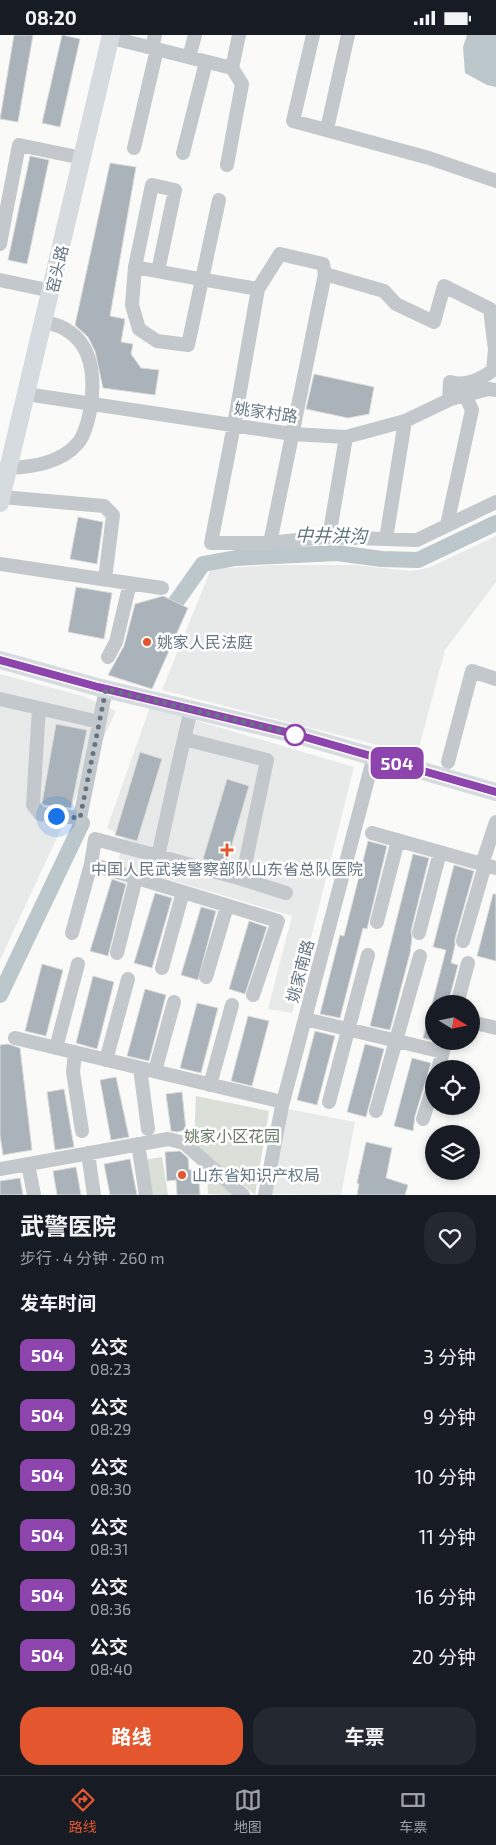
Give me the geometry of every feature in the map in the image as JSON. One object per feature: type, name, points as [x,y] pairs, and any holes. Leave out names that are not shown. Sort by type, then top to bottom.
[{"type":"main road","name":"窑头路","points":[[1,500],[111,36]]},
{"type":"main road","points":[[0,660],[106,689],[298,735],[496,792]]},
{"type":"street","points":[[190,57],[195,35]]},
{"type":"street","points":[[227,165],[242,84],[232,68],[239,35]]},
{"type":"street","points":[[313,35],[293,121],[429,158],[496,181]]},
{"type":"street","points":[[327,129],[348,35]]},
{"type":"street","points":[[111,36],[155,44],[206,62],[232,68]]},
{"type":"street","points":[[134,148],[155,44]]},
{"type":"street","points":[[183,153],[206,62]]},
{"type":"street","points":[[0,244],[19,145],[82,158]]},
{"type":"street","points":[[158,271],[175,190],[152,185],[135,267],[132,305],[139,329],[158,341],[188,345],[219,200]]},
{"type":"street","points":[[270,543],[326,274],[323,264],[280,254],[258,289],[234,425],[210,543],[270,543],[329,537],[417,540],[496,502]]},
{"type":"street","points":[[135,267],[258,289]]},
{"type":"street","points":[[326,274],[384,291],[396,304],[434,321],[444,285],[490,309],[495,350],[493,370],[482,379],[456,384],[450,382],[449,400]]},
{"type":"street","points":[[0,281],[52,291]]},
{"type":"street","points":[[8,468],[37,467],[63,455],[79,443],[88,423],[93,375],[90,357],[71,333],[60,325],[44,322]]},
{"type":"street","name":"姚家村路","points":[[26,395],[292,434],[346,437],[405,421],[449,400],[488,389],[496,390]]},
{"type":"street","points":[[447,525],[472,410],[465,395]]},
{"type":"street","points":[[386,539],[405,421]]},
{"type":"street","points":[[329,537],[346,437]]},
{"type":"street","points":[[1,500],[104,506],[113,515],[105,579]]},
{"type":"street","points":[[0,564],[162,588]]},
{"type":"street","points":[[108,657],[116,642],[130,583]]},
{"type":"street","points":[[448,762],[472,671],[496,679]]},
{"type":"street","points":[[39,708],[33,805],[40,814],[80,818],[106,689]]},
{"type":"street","points":[[0,699],[99,722]]},
{"type":"street","points":[[158,856],[191,710]]},
{"type":"street","points":[[184,739],[267,760],[242,879]]},
{"type":"street","name":"姚家南路","points":[[266,1195],[283,1102],[374,756]]},
{"type":"street","points":[[463,941],[488,866],[496,822]]},
{"type":"street","points":[[372,833],[488,866]]},
{"type":"street","points":[[72,933],[91,864],[95,839],[242,879],[286,893]]},
{"type":"street","points":[[377,922],[398,840]]},
{"type":"street","points":[[419,933],[440,852]]},
{"type":"street","points":[[91,864],[278,921],[253,995]]},
{"type":"street","points":[[117,953],[136,878]]},
{"type":"street","points":[[162,968],[183,892]]},
{"type":"street","points":[[206,977],[227,905]]},
{"type":"street","points":[[329,1102],[350,1030],[368,955]]},
{"type":"street","points":[[376,1111],[420,955]]},
{"type":"street","points":[[56,1048],[78,963]]},
{"type":"street","points":[[459,995],[468,963]]},
{"type":"street","points":[[106,1060],[128,979]]},
{"type":"street","points":[[155,1071],[174,1002]]},
{"type":"street","points":[[210,1085],[232,1005]]},
{"type":"street","points":[[305,1019],[395,1041],[425,1045]]},
{"type":"street","points":[[480,1024],[496,1028]]},
{"type":"street","points":[[15,1038],[283,1102]]},
{"type":"street","points":[[75,1052],[73,1072],[82,1131]]},
{"type":"street","points":[[140,1068],[148,1129]]},
{"type":"street","points":[[423,1119],[425,1113]]},
{"type":"street","points":[[0,1169],[168,1139],[184,1143],[244,1195]]},
{"type":"street","points":[[138,1144],[146,1195]]},
{"type":"street","points":[[88,1153],[94,1195]]},
{"type":"street","points":[[28,1164],[34,1195]]},
{"type":"shaded area","points":[[467,35],[496,35],[496,87],[487,85],[465,73],[463,47]]},
{"type":"shaded area","points":[[496,536],[496,582],[445,650],[417,755],[162,690],[211,569],[274,565],[356,565],[410,571],[428,568]]},
{"type":"shaded area","points":[[0,674],[83,696],[116,711],[0,960]]},
{"type":"shaded area","name":"中国人民武装警察部队山东省总队医院","points":[[150,707],[354,767],[292,1013],[268,1009],[292,916],[117,864],[125,837],[107,828]]},
{"type":"shaded area","points":[[288,1109],[355,1122],[341,1195],[272,1194]]},
{"type":"green space","name":"姚家小区花园","points":[[196,1096],[269,1111],[255,1195],[194,1144]]},
{"type":"green space","points":[[162,1157],[168,1195],[150,1195],[144,1160]]},
{"type":"green space","points":[[207,1172],[234,1195],[208,1194]]},
{"type":"building","points":[[14,35],[33,35],[18,122],[0,119]]},
{"type":"building","points":[[62,35],[80,39],[60,127],[42,123]]},
{"type":"building","points":[[30,156],[49,160],[27,264],[8,260]]},
{"type":"building","points":[[110,163],[136,167],[110,316],[125,319],[121,342],[133,344],[131,354],[141,368],[159,370],[155,395],[103,388],[95,351],[88,337],[75,325]]},
{"type":"building","points":[[314,374],[374,387],[369,414],[348,418],[306,409]]},
{"type":"building","points":[[78,517],[103,522],[97,564],[70,559]]},
{"type":"building","points":[[76,587],[112,593],[104,639],[68,632]]},
{"type":"building","name":"姚家人民法庭","points":[[163,596],[188,608],[152,689],[108,675],[124,646],[135,604]]},
{"type":"building","points":[[56,724],[87,730],[71,808],[44,805],[42,803]]},
{"type":"building","points":[[140,752],[162,759],[137,841],[115,835]]},
{"type":"building","points":[[227,779],[249,786],[226,865],[203,859]]},
{"type":"building","points":[[368,841],[387,846],[367,929],[363,928],[340,1018],[320,1014],[340,935],[344,936]]},
{"type":"building","points":[[413,854],[429,858],[411,931],[410,953],[390,1030],[370,1026]]},
{"type":"building","points":[[454,865],[474,871],[455,939],[451,963],[458,965],[450,995],[434,995],[446,950],[433,947]]},
{"type":"building","points":[[112,879],[126,884],[108,956],[90,951]]},
{"type":"building","points":[[155,893],[172,898],[152,968],[134,963]]},
{"type":"building","points":[[493,894],[496,894],[496,961],[477,956]]},
{"type":"building","points":[[201,907],[216,911],[198,980],[181,975]]},
{"type":"building","points":[[249,921],[267,927],[245,994],[229,989]]},
{"type":"building","points":[[42,964],[63,970],[46,1036],[25,1031]]},
{"type":"building","points":[[93,976],[114,982],[97,1049],[76,1043]]},
{"type":"building","points":[[145,989],[166,995],[149,1061],[127,1056]]},
{"type":"building","points":[[197,1003],[218,1008],[201,1073],[180,1068]]},
{"type":"building","points":[[248,1016],[269,1021],[252,1086],[231,1081]]},
{"type":"building","points":[[315,1031],[335,1036],[317,1105],[297,1100]]},
{"type":"building","points":[[8,1044],[20,1048],[32,1150],[3,1155],[0,1135],[0,1045]]},
{"type":"building","points":[[365,1044],[384,1049],[366,1117],[347,1112]]},
{"type":"building","points":[[412,1058],[425,1061],[425,1083],[415,1116],[413,1131],[394,1126]]},
{"type":"building","points":[[116,1077],[129,1137],[111,1140],[100,1080]]},
{"type":"building","points":[[64,1089],[74,1147],[55,1150],[47,1092]]},
{"type":"building","points":[[182,1092],[186,1130],[171,1131],[166,1094]]},
{"type":"building","points":[[366,1142],[392,1148],[386,1178],[408,1185],[405,1195],[357,1195],[359,1184],[357,1183]]},
{"type":"building","name":"山东省知识产权局","points":[[180,1151],[188,1158],[189,1170],[198,1169],[200,1195],[177,1195],[176,1180],[167,1181],[165,1152]]},
{"type":"building","points":[[130,1159],[137,1195],[110,1195],[104,1164]]},
{"type":"building","points":[[76,1167],[81,1195],[57,1195],[53,1171]]},
{"type":"building","points":[[20,1178],[23,1195],[0,1195],[0,1181]]},
{"type":"waterway","name":"中井洪沟","points":[[176,602],[203,564],[236,558],[337,553],[382,559],[418,560],[496,523]]},
{"type":"waterway","name":"中井洪沟","points":[[0,995],[82,823]]},
{"type":"bus line","name":"504","points":[[0,660],[98,687],[298,735],[496,792]]},
{"type":"place","name":"姚家人民法庭","points":[[147,642]]},
{"type":"place","name":"中国人民武装警察部队山东省总队医院","points":[[227,850]]},
{"type":"place","name":"山东省知识产权局","points":[[182,1175]]},
{"type":"route","points":[[56,816],[80,818],[106,689],[298,735],[295,735]]}]
